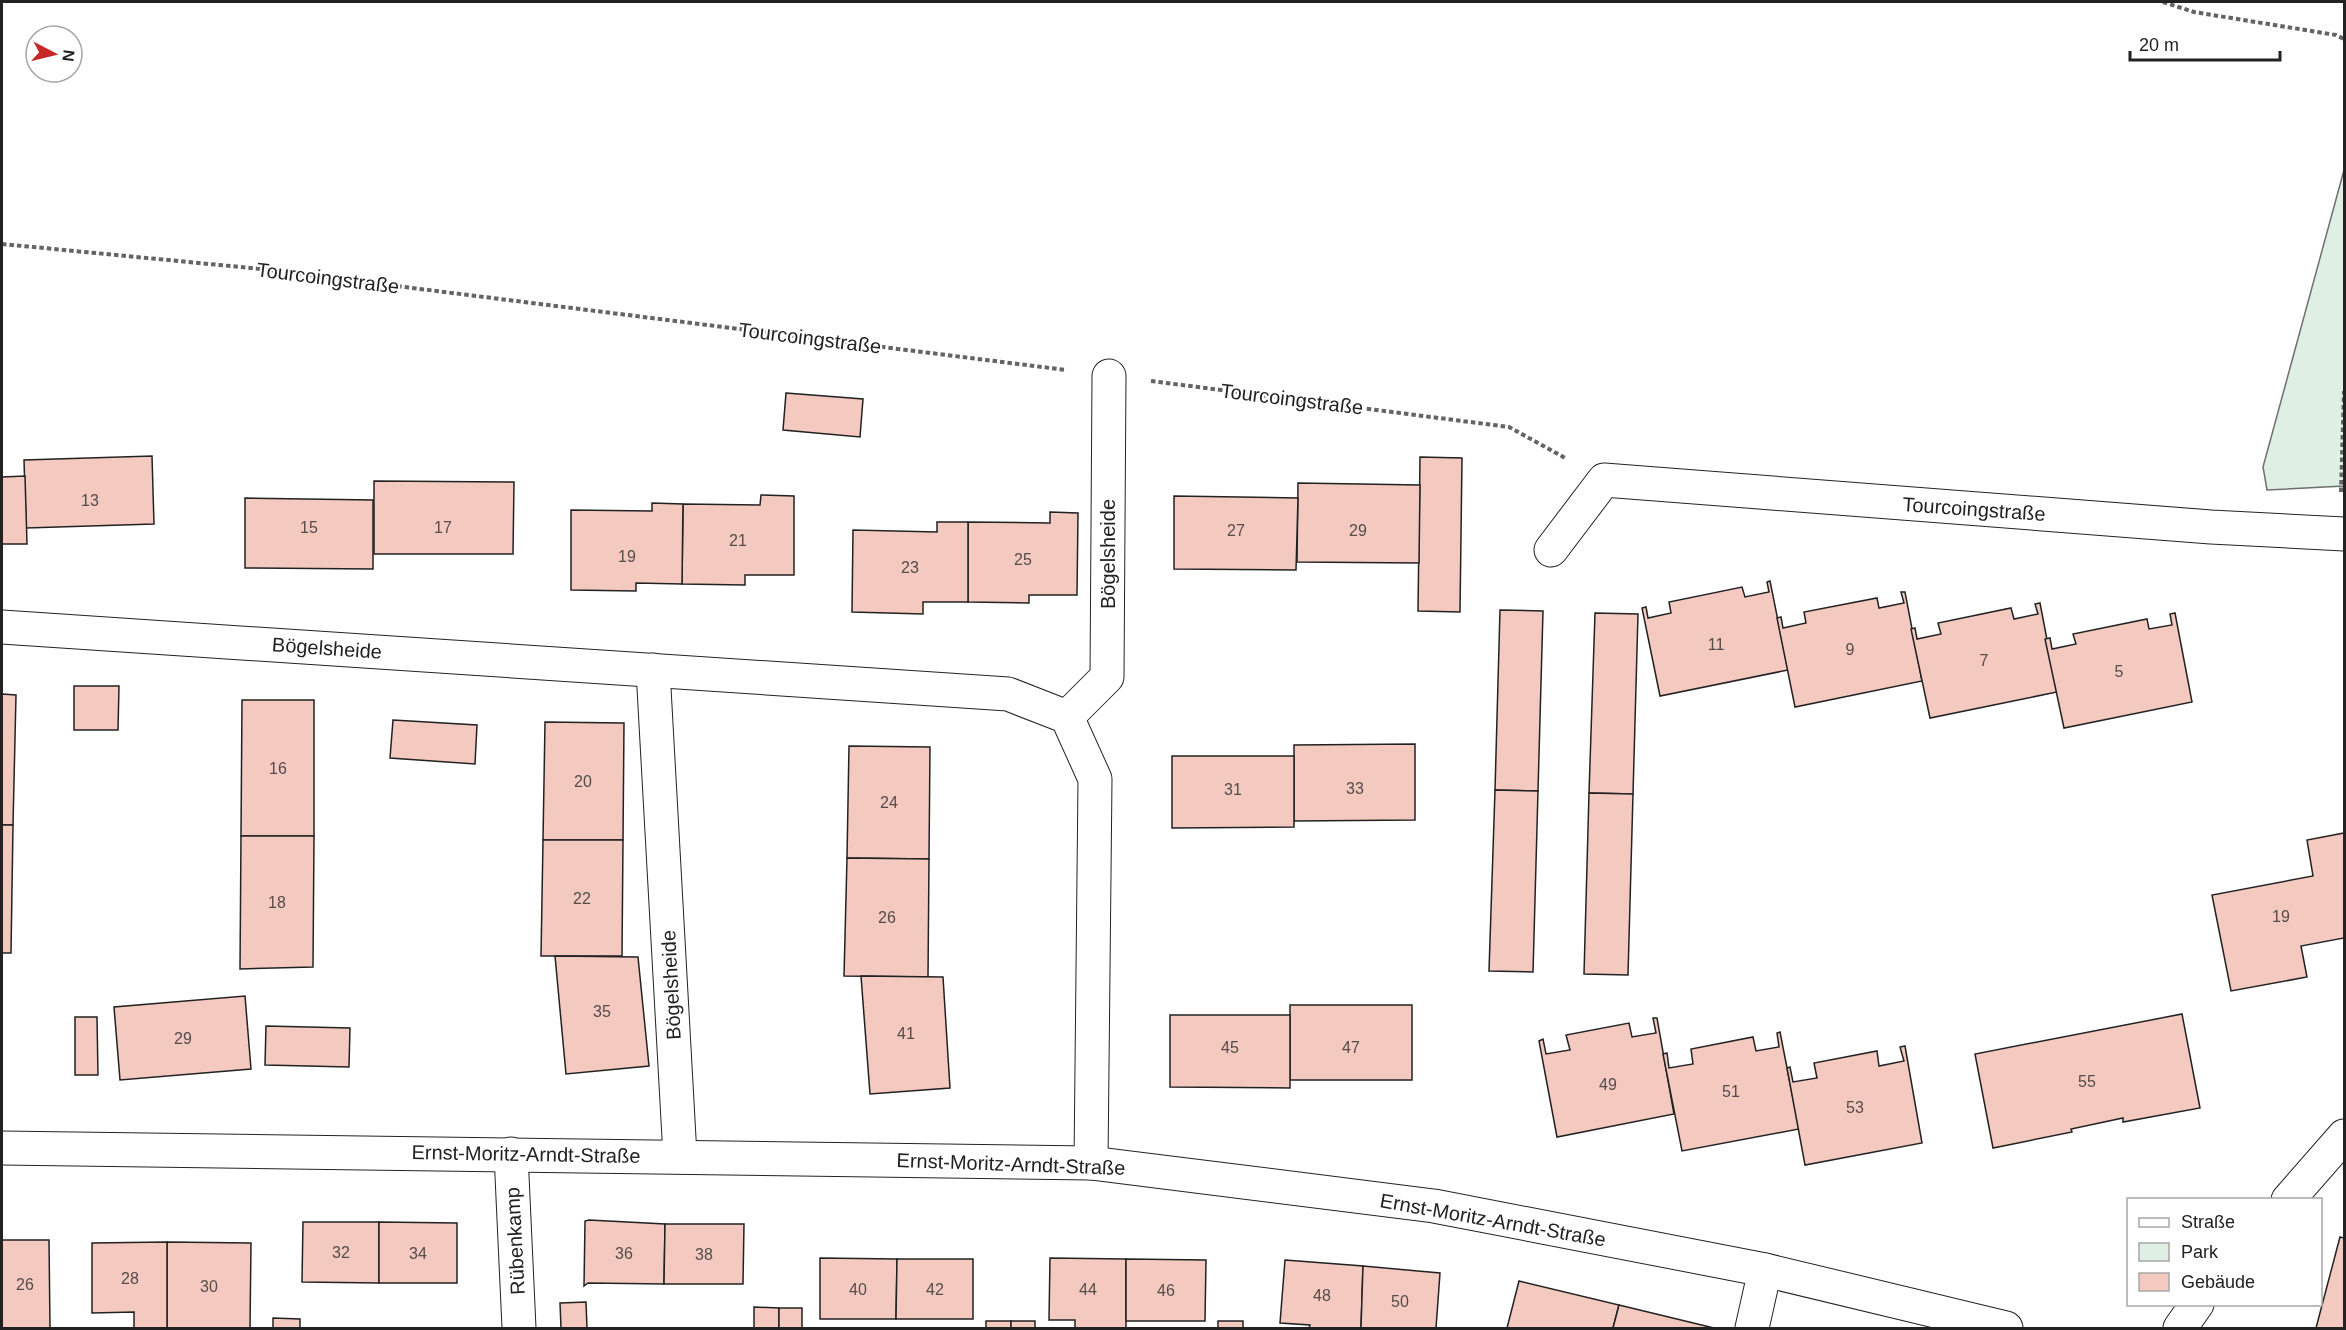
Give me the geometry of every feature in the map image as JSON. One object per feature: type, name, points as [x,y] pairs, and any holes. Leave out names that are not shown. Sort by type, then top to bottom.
[{"type":"street","name":"Bögelsheide","points":[[2,627],[1008,694],[1067,717],[1107,677],[1109,376]]},
{"type":"street","name":"Tourcoingstraße","points":[[1604,480],[2211,527],[2342,534]]},
{"type":"street","points":[[1551,550],[1604,480]]},
{"type":"street","name":"Bögelsheide","points":[[653,670],[680,1156]]},
{"type":"street","points":[[1067,717],[1095,779],[1091,1163]]},
{"type":"street","points":[[2290,1198],[2344,1136]]},
{"type":"street","name":"Ernst-Moritz-Arndt-Straße","points":[[2,1148],[1091,1163],[1434,1206],[1765,1270],[2006,1329]]},
{"type":"street","name":"Rübenkamp","points":[[511,1154],[519,1329]]},
{"type":"street","points":[[1752,1329],[1765,1270]]},
{"type":"street","points":[[2180,1329],[2196,1306]]},
{"type":"path","points":[[2163,2],[2194,12],[2336,35],[2344,39]]},
{"type":"path","name":"Tourcoingstraße","points":[[2,244],[261,269],[1509,427],[1604,480]]},
{"type":"path","points":[[2342,534],[2344,391]]},
{"type":"green space","points":[[2344,170],[2344,486],[2267,490],[2263,467]]},
{"type":"building","points":[[786,393],[863,399],[860,437],[783,430]]},
{"type":"building","points":[[152,456],[154,524],[26,528],[24,460]]},
{"type":"building","points":[[1420,457],[1462,458],[1460,612],[1418,611]]},
{"type":"building","points":[[25,476],[27,544],[2,544],[2,477]]},
{"type":"building","points":[[374,481],[514,482],[513,554],[374,554]]},
{"type":"building","points":[[1298,483],[1420,485],[1419,563],[1297,562]]},
{"type":"building","points":[[761,495],[794,496],[794,575],[745,575],[745,585],[682,584],[683,504],[760,505]]},
{"type":"building","points":[[1174,496],[1298,498],[1296,570],[1174,569]]},
{"type":"building","points":[[245,498],[373,500],[373,569],[245,568]]},
{"type":"building","points":[[652,503],[683,504],[682,584],[636,583],[636,591],[571,590],[571,510],[652,511]]},
{"type":"building","points":[[1050,512],[1078,513],[1077,595],[1029,595],[1029,603],[968,602],[968,522],[1050,523]]},
{"type":"building","points":[[937,522],[968,522],[968,602],[923,602],[923,614],[852,612],[853,530],[937,532]]},
{"type":"building","points":[[1770,581],[1788,670],[1660,696],[1642,608],[1646,607],[1648,618],[1671,613],[1669,602],[1742,587],[1745,597],[1769,592],[1767,582]]},
{"type":"building","points":[[1901,592],[1905,592],[1922,681],[1795,707],[1777,618],[1781,617],[1783,628],[1806,623],[1804,612],[1877,598],[1879,608],[1904,603]]},
{"type":"building","points":[[2040,603],[2057,692],[1930,718],[1911,629],[1915,628],[1917,639],[1941,634],[1938,623],[2011,608],[2014,619],[2038,614],[2035,604]]},
{"type":"building","points":[[1500,610],[1543,611],[1538,791],[1495,790]]},
{"type":"building","points":[[1595,613],[1638,614],[1633,794],[1589,793]]},
{"type":"building","points":[[2175,613],[2192,702],[2064,728],[2045,639],[2050,638],[2052,649],[2076,644],[2073,634],[2147,619],[2149,629],[2172,625],[2170,614]]},
{"type":"building","points":[[74,686],[119,686],[118,730],[74,730]]},
{"type":"building","points":[[2,694],[16,695],[13,825],[2,825]]},
{"type":"building","points":[[242,700],[314,700],[314,836],[241,836]]},
{"type":"building","points":[[393,720],[477,725],[475,764],[390,758]]},
{"type":"building","points":[[545,722],[624,723],[623,840],[543,840]]},
{"type":"building","points":[[1415,744],[1415,820],[1294,821],[1294,745]]},
{"type":"building","points":[[849,746],[930,747],[929,859],[847,858]]},
{"type":"building","points":[[1172,756],[1294,756],[1294,827],[1172,828]]},
{"type":"building","points":[[1495,790],[1538,791],[1533,972],[1489,971]]},
{"type":"building","points":[[1589,793],[1633,794],[1628,975],[1584,974]]},
{"type":"building","points":[[2,825],[13,825],[11,953],[2,953]]},
{"type":"building","points":[[2344,833],[2344,938],[2301,946],[2307,977],[2231,991],[2212,895],[2313,876],[2307,840]]},
{"type":"building","points":[[241,836],[314,836],[313,967],[240,969]]},
{"type":"building","points":[[543,840],[623,840],[622,956],[541,956]]},
{"type":"building","points":[[847,858],[929,859],[928,977],[844,976]]},
{"type":"building","points":[[555,956],[638,957],[649,1066],[566,1074]]},
{"type":"building","points":[[861,976],[943,977],[950,1088],[870,1094]]},
{"type":"building","points":[[245,996],[251,1069],[120,1080],[114,1007]]},
{"type":"building","points":[[1290,1005],[1412,1005],[1412,1080],[1290,1080]]},
{"type":"building","points":[[2182,1014],[2200,1108],[2123,1122],[2123,1118],[2071,1129],[2072,1132],[1993,1148],[1975,1054]]},
{"type":"building","points":[[1170,1015],[1290,1015],[1290,1088],[1170,1087]]},
{"type":"building","points":[[75,1017],[97,1017],[98,1075],[75,1075]]},
{"type":"building","points":[[1653,1018],[1657,1018],[1674,1114],[1557,1137],[1539,1041],[1543,1039],[1546,1054],[1570,1050],[1566,1035],[1629,1023],[1632,1037],[1656,1033]]},
{"type":"building","points":[[266,1026],[350,1028],[349,1067],[265,1065]]},
{"type":"building","points":[[1780,1032],[1799,1129],[1682,1151],[1663,1054],[1667,1053],[1669,1068],[1693,1064],[1691,1049],[1753,1037],[1756,1051],[1779,1047],[1777,1033]]},
{"type":"building","points":[[1905,1046],[1922,1143],[1805,1165],[1787,1068],[1790,1067],[1793,1082],[1817,1078],[1814,1063],[1877,1051],[1879,1066],[1904,1061],[1900,1047]]},
{"type":"building","points":[[585,1221],[665,1224],[664,1284],[588,1283],[584,1286]]},
{"type":"building","points":[[303,1222],[379,1222],[379,1283],[302,1282]]},
{"type":"building","points":[[379,1222],[457,1223],[457,1283],[379,1283]]},
{"type":"building","points":[[665,1224],[744,1224],[743,1284],[664,1284]]},
{"type":"building","points":[[2340,1237],[2344,1238],[2344,1328],[2316,1328]]},
{"type":"building","points":[[2,1240],[49,1240],[50,1328],[2,1328]]},
{"type":"building","points":[[167,1242],[251,1243],[250,1328],[167,1328]]},
{"type":"building","points":[[167,1242],[167,1328],[134,1328],[134,1312],[92,1313],[92,1243]]},
{"type":"building","points":[[820,1258],[897,1259],[896,1319],[820,1319]]},
{"type":"building","points":[[1050,1258],[1126,1259],[1126,1328],[1075,1328],[1075,1320],[1049,1320]]},
{"type":"building","points":[[897,1259],[973,1259],[973,1319],[896,1319]]},
{"type":"building","points":[[1126,1259],[1206,1260],[1205,1321],[1126,1321]]},
{"type":"building","points":[[1285,1260],[1363,1266],[1361,1328],[1309,1328],[1310,1325],[1280,1323]]},
{"type":"building","points":[[1363,1266],[1440,1273],[1436,1328],[1361,1328]]},
{"type":"building","points":[[1519,1281],[1619,1305],[1613,1328],[1507,1328]]},
{"type":"building","points":[[586,1302],[587,1328],[561,1328],[560,1303]]},
{"type":"building","points":[[1619,1305],[1714,1328],[1613,1328]]},
{"type":"building","points":[[754,1307],[779,1308],[779,1328],[754,1328]]},
{"type":"building","points":[[779,1308],[802,1308],[802,1328],[779,1328]]},
{"type":"building","points":[[273,1318],[300,1319],[300,1328],[273,1328]]},
{"type":"building","points":[[986,1321],[1011,1321],[1011,1328],[986,1328]]},
{"type":"building","points":[[1011,1321],[1035,1321],[1035,1328],[1011,1328]]},
{"type":"building","points":[[1218,1321],[1243,1321],[1243,1328],[1218,1328]]}]
